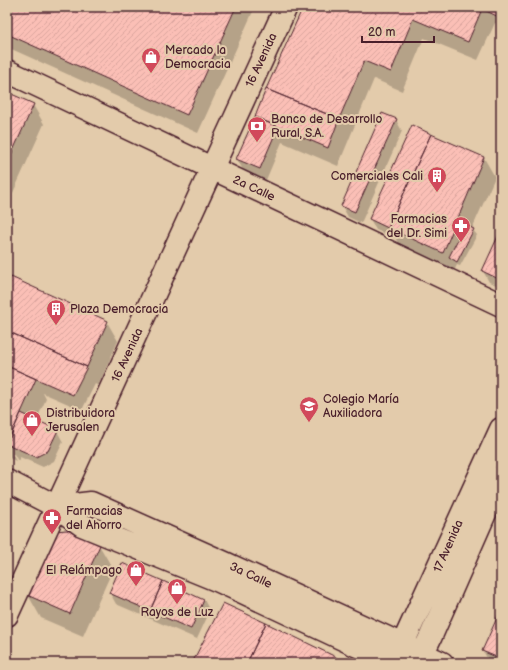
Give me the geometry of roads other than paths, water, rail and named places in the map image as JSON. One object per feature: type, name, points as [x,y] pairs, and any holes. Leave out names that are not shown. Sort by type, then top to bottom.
[{"type":"street","name":"16 Avenida","points":[[7,615],[286,7]]},
{"type":"street","name":"2a Calle","points":[[7,71],[501,305]]},
{"type":"street","name":"17 Avenida","points":[[397,657],[501,429]]},
{"type":"street","name":"17 Avenida","points":[[420,658],[501,477]]},
{"type":"street","name":"3a Calle","points":[[7,481],[57,507],[82,525],[223,573],[397,657],[420,658],[442,663]]},
{"type":"place","name":"Mercado la Democracia","points":[[151,74]]},
{"type":"place","name":"Banco de Desarrollo Rural, S.A.","points":[[257,143]]},
{"type":"place","name":"Comerciales Cali","points":[[437,193]]},
{"type":"place","name":"Farmacias del Dr. Simi","points":[[461,243]]},
{"type":"place","name":"Plaza Democracia","points":[[56,326]]},
{"type":"place","name":"Colegio María Auxiliadora","points":[[309,423]]},
{"type":"place","name":"Distribuidora Jerusalen","points":[[32,437]]},
{"type":"place","name":"Farmacias del Ahorro","points":[[52,535]]},
{"type":"place","name":"El Relámpago","points":[[136,587]]},
{"type":"place","name":"Rayos de Luz","points":[[177,605]]}]
